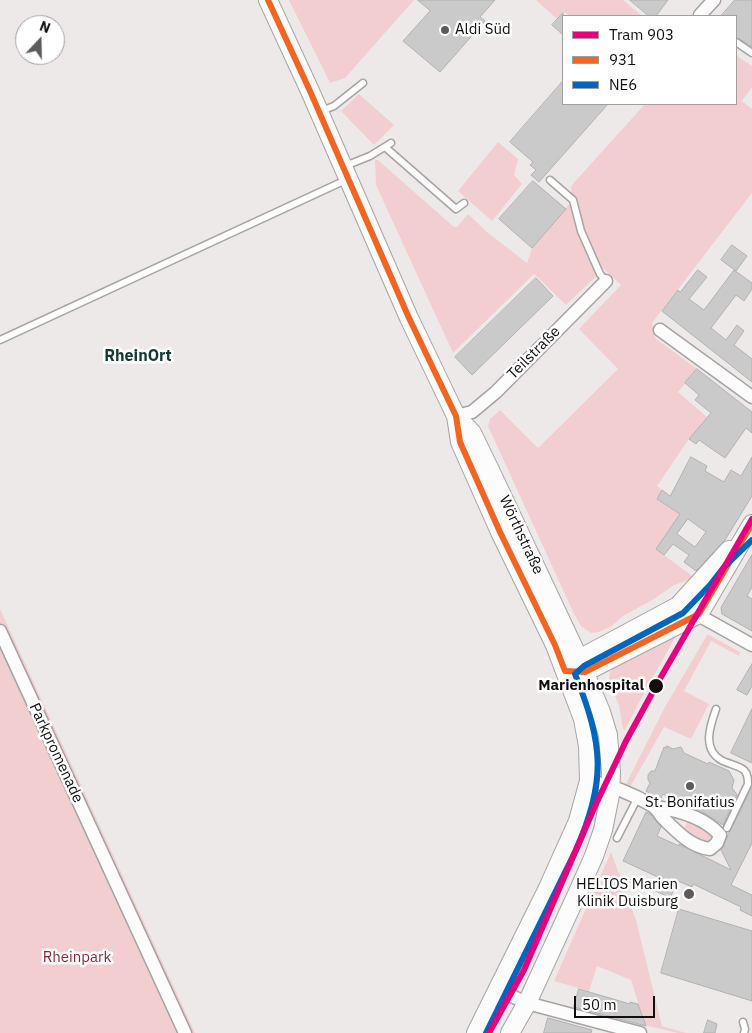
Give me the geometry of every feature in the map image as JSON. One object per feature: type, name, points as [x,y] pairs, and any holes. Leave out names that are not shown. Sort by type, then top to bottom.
[{"type":"street","name":"Wörthstraße","points":[[268,0],[409,318],[456,416],[460,442],[500,532],[555,645],[582,718],[588,746],[588,781],[584,802],[570,840],[476,1033]]},
{"type":"street","points":[[702,15],[714,0]]},
{"type":"street","name":"Teilstraße","points":[[456,416],[472,412],[496,392],[606,281]]},
{"type":"street","points":[[660,330],[752,397]]},
{"type":"street","name":"Wörthstraße","points":[[456,416],[472,433],[582,665],[601,712],[608,736],[610,795],[603,830],[594,856],[527,1003],[510,1033]]},
{"type":"street","points":[[582,665],[678,606],[749,529]]},
{"type":"street","points":[[565,671],[699,614],[749,529]]},
{"type":"street","points":[[699,614],[695,608],[725,554]]},
{"type":"street","points":[[678,606],[699,614],[752,645]]},
{"type":"street","name":"Parkpromenade","points":[[0,631],[185,1033]]},
{"type":"street","points":[[588,781],[610,785],[654,807],[691,816],[707,823],[720,835],[717,842],[710,849],[701,848],[688,840],[663,818],[654,807]]},
{"type":"street","points":[[498,990],[527,1003],[640,1033]]},
{"type":"lane","points":[[737,43],[752,53]]},
{"type":"lane","points":[[319,112],[340,102],[363,83]]},
{"type":"lane","points":[[0,340],[346,173],[391,143]]},
{"type":"lane","points":[[385,147],[456,208],[464,203]]},
{"type":"lane","points":[[550,180],[573,200],[581,231],[600,274],[606,281]]},
{"type":"lane","points":[[716,709],[708,738],[711,749],[720,760],[752,773]]},
{"type":"lane","points":[[728,828],[748,784],[748,777],[743,769]]},
{"type":"lane","points":[[618,838],[637,799]]},
{"type":"lane","points":[[743,1022],[744,1033]]},
{"type":"green space","points":[[289,0],[414,0],[345,78],[330,83]]},
{"type":"green space","points":[[536,0],[623,0],[641,15],[568,15],[564,12],[557,19]]},
{"type":"green space","points":[[737,56],[752,66],[752,87],[742,101],[752,109],[752,193],[652,323],[655,338],[697,369],[678,392],[707,417],[689,439],[657,486],[662,490],[657,499],[680,514],[656,549],[695,578],[674,585],[654,599],[623,616],[612,626],[599,632],[591,633],[581,626],[574,614],[488,426],[490,419],[500,410],[538,448],[618,369],[579,329],[621,285],[604,269],[566,305],[534,274],[453,353],[376,185],[375,160],[378,160],[454,227],[457,227],[468,214],[487,232],[527,263],[532,248],[572,201],[571,186],[644,105],[737,105]]},
{"type":"green space","points":[[359,94],[394,125],[374,145],[341,111]]},
{"type":"green space","points":[[498,142],[518,159],[514,175],[522,184],[492,221],[458,191]]},
{"type":"green space","name":"Rheinpark","points":[[0,609],[195,1033],[0,1033]]},
{"type":"green space","points":[[676,635],[625,730],[623,729],[619,705],[609,681],[610,672],[612,669]]},
{"type":"green space","points":[[707,635],[740,652],[739,656],[711,641],[684,691],[709,704],[691,739],[664,727],[629,789],[626,784],[665,707]]},
{"type":"green space","points":[[579,681],[601,729],[604,771],[599,769],[594,725]]},
{"type":"green space","points":[[689,819],[705,827],[714,838],[712,841],[703,843],[683,830]]},
{"type":"green space","points":[[611,852],[636,920],[662,1026],[686,1033],[644,1025],[631,980],[597,966],[589,991],[554,981]]},
{"type":"building","name":"Aldi Süd","points":[[418,0],[495,0],[480,17],[485,21],[440,72],[403,41],[430,11]]},
{"type":"building","points":[[630,0],[668,0],[657,15],[648,15]]},
{"type":"building","points":[[735,0],[752,0],[752,47],[737,38],[737,15],[722,15]]},
{"type":"building","points":[[563,13],[562,34],[552,25]]},
{"type":"building","points":[[562,82],[562,105],[607,105],[539,182],[531,175],[536,170],[530,165],[533,162],[510,142]]},
{"type":"building","points":[[533,181],[566,209],[532,248],[499,219]]},
{"type":"building","points":[[732,245],[747,256],[736,271],[721,260]]},
{"type":"building","points":[[698,270],[707,277],[689,299],[704,310],[734,270],[752,283],[752,289],[744,301],[736,295],[711,328],[726,340],[737,325],[744,331],[734,345],[752,359],[752,382],[662,311],[678,290],[680,292]]},
{"type":"building","points":[[536,278],[553,296],[472,375],[455,357]]},
{"type":"building","points":[[697,369],[752,412],[752,433],[746,428],[725,458],[699,440],[696,444],[689,439],[711,413],[695,400],[699,395],[685,383]]},
{"type":"building","points":[[691,457],[707,466],[705,471],[724,482],[731,470],[741,476],[752,457],[752,496],[725,540],[696,571],[684,562],[689,555],[673,544],[664,555],[656,549],[680,514],[657,499],[662,490],[670,496]],"holes":[[[688,519],[706,532],[695,547],[677,534]]]},
{"type":"building","points":[[752,555],[752,587],[747,596],[752,599],[752,631],[722,614],[721,608]]},
{"type":"building","points":[[752,664],[752,686],[747,695],[737,690]]},
{"type":"building","points":[[752,709],[752,763],[731,753]]},
{"type":"building","name":"St. Bonifatius","points":[[667,746],[673,749],[681,747],[684,753],[729,771],[734,780],[732,788],[737,795],[723,825],[702,812],[663,794],[661,798],[658,796],[655,798],[646,791],[650,783],[648,775],[651,771],[655,771],[664,747],[666,748]]},
{"type":"building","points":[[752,787],[752,843],[731,885],[752,895],[752,916],[740,910],[741,907],[693,884],[692,887],[678,881],[670,898],[654,890],[660,878],[623,861],[646,812],[661,827],[657,836],[679,846],[679,844],[731,870],[721,850]]},
{"type":"building","points":[[679,909],[752,931],[752,1001],[661,973]]},
{"type":"building","points":[[579,989],[630,1004],[630,1002],[638,1004],[646,1026],[574,1007]]},
{"type":"building","points":[[548,1018],[592,1030],[591,1033],[544,1033]]},
{"type":"building","points":[[708,1020],[717,1024],[715,1033],[704,1033]]},
{"type":"tram line","name":"903","points":[[489,1033],[524,970],[595,806],[626,741],[752,519]]},
{"type":"transit line","name":"931","points":[[268,0],[310,91],[409,318],[456,416],[460,442],[500,532],[555,645],[565,671],[585,672],[699,614],[752,524]]},
{"type":"transit line","name":"NE6","points":[[486,1033],[576,850],[593,803],[598,762],[596,742],[575,674],[584,666],[683,613],[710,585],[724,567],[752,540]]},
{"type":"place","name":"Aldi Süd","points":[[445,30]]},
{"type":"place","name":"Marienhospital","points":[[656,686]]},
{"type":"place","name":"St. Bonifatius","points":[[690,786]]},
{"type":"place","name":"HELIOS Marien Klinik Duisburg","points":[[689,894]]},
{"type":"district","name":"RheinOrt","points":[[138,356]]}]
